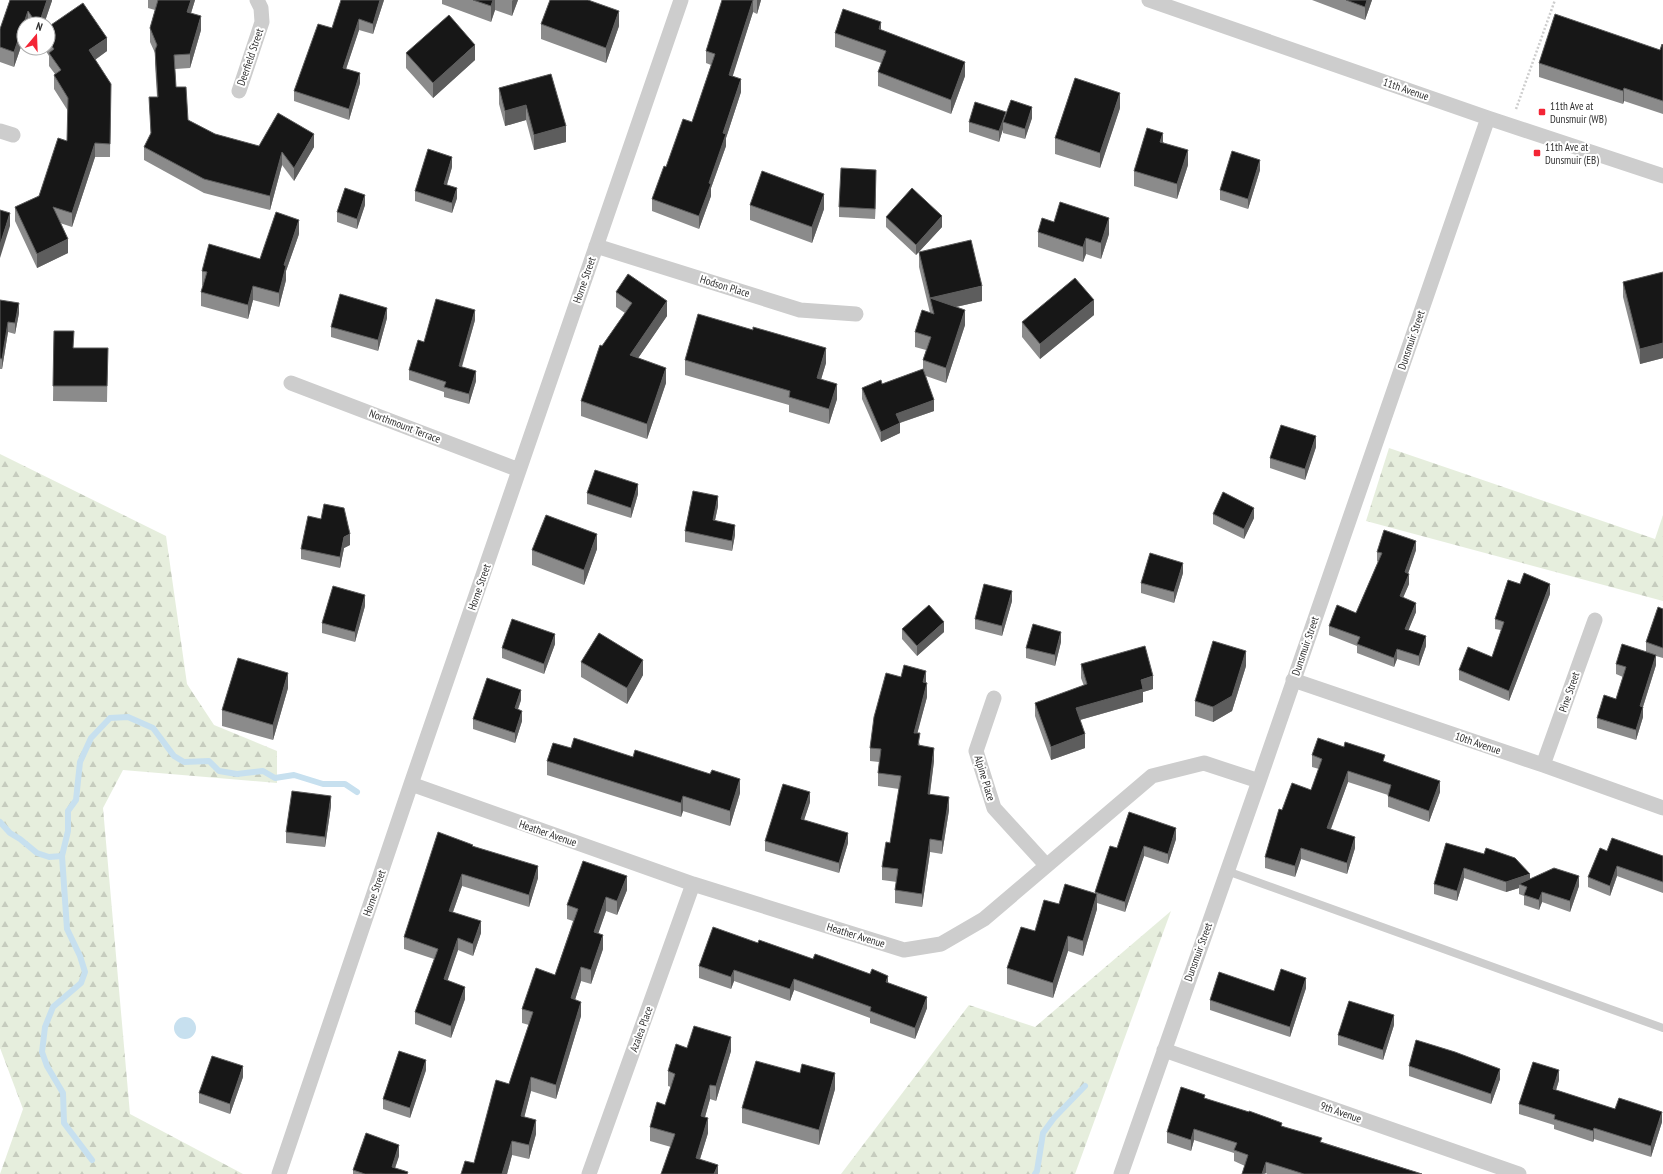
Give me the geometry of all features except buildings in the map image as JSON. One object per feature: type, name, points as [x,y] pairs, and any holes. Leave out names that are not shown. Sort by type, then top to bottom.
[{"type":"street","name":"Deerfield Street","points":[[239,91],[262,22],[261,8],[257,0]]},
{"type":"street","name":"Horne Street","points":[[279,1174],[411,784],[681,0]]},
{"type":"street","name":"11th Avenue","points":[[1150,0],[1488,118],[1663,176]]},
{"type":"street","name":"Dunsmuir Street","points":[[1121,1174],[1259,781],[1488,118]]},
{"type":"street","name":"Hodson Place","points":[[596,246],[800,310],[856,314]]},
{"type":"street","name":"Northmount Terrace","points":[[291,383],[519,470]]},
{"type":"street","name":"Pine Street","points":[[1543,765],[1595,620]]},
{"type":"street","name":"10th Avenue","points":[[1293,680],[1543,765],[1663,808]]},
{"type":"street","name":"Alpine Place","points":[[994,698],[976,751],[987,787],[994,808],[1046,865]]},
{"type":"street","name":"Heather Avenue","points":[[411,784],[693,884],[904,950],[941,944],[984,919],[1152,776],[1204,762],[1259,781]]},
{"type":"street","name":"Azalea Place","points":[[589,1174],[693,884]]},
{"type":"street","name":"9th Avenue","points":[[1164,1050],[1519,1174]]},
{"type":"lane","points":[[1227,871],[1663,1028]]},
{"type":"path","points":[[1511,125],[1555,0]]},
{"type":"green space","points":[[1389,448],[1655,539],[1663,515],[1663,601],[1366,521]]},
{"type":"green space","points":[[0,454],[166,536],[187,684],[214,725],[277,751],[277,783],[123,770],[103,808],[130,1114],[243,1174],[0,1174],[23,1109],[0,1048]]},
{"type":"green space","points":[[1171,911],[1075,1174],[841,1174],[969,1005],[1035,1027]]},
{"type":"water","points":[[181,1017],[189,1017],[196,1024],[196,1032],[189,1039],[181,1039],[174,1032],[174,1024]]},
{"type":"waterway","points":[[62,856],[68,831],[68,811],[76,800],[80,762],[91,738],[110,718],[128,717],[153,728],[174,756],[184,762],[209,761],[219,771],[237,774],[263,771],[275,778],[294,775],[323,784],[345,784],[357,792]]},
{"type":"waterway","points":[[0,822],[10,833],[37,853],[49,857],[62,856],[67,929],[80,956],[85,972],[81,983],[53,1007],[45,1027],[42,1052],[47,1066],[63,1093],[64,1123],[92,1160]]},
{"type":"waterway","points":[[1035,1174],[1037,1171],[1043,1133],[1054,1118],[1085,1086]]},
{"type":"place","name":"11th Ave at Dunsmuir (WB)","points":[[1542,112]]},
{"type":"place","name":"11th Ave at Dunsmuir (EB)","points":[[1537,153]]}]
